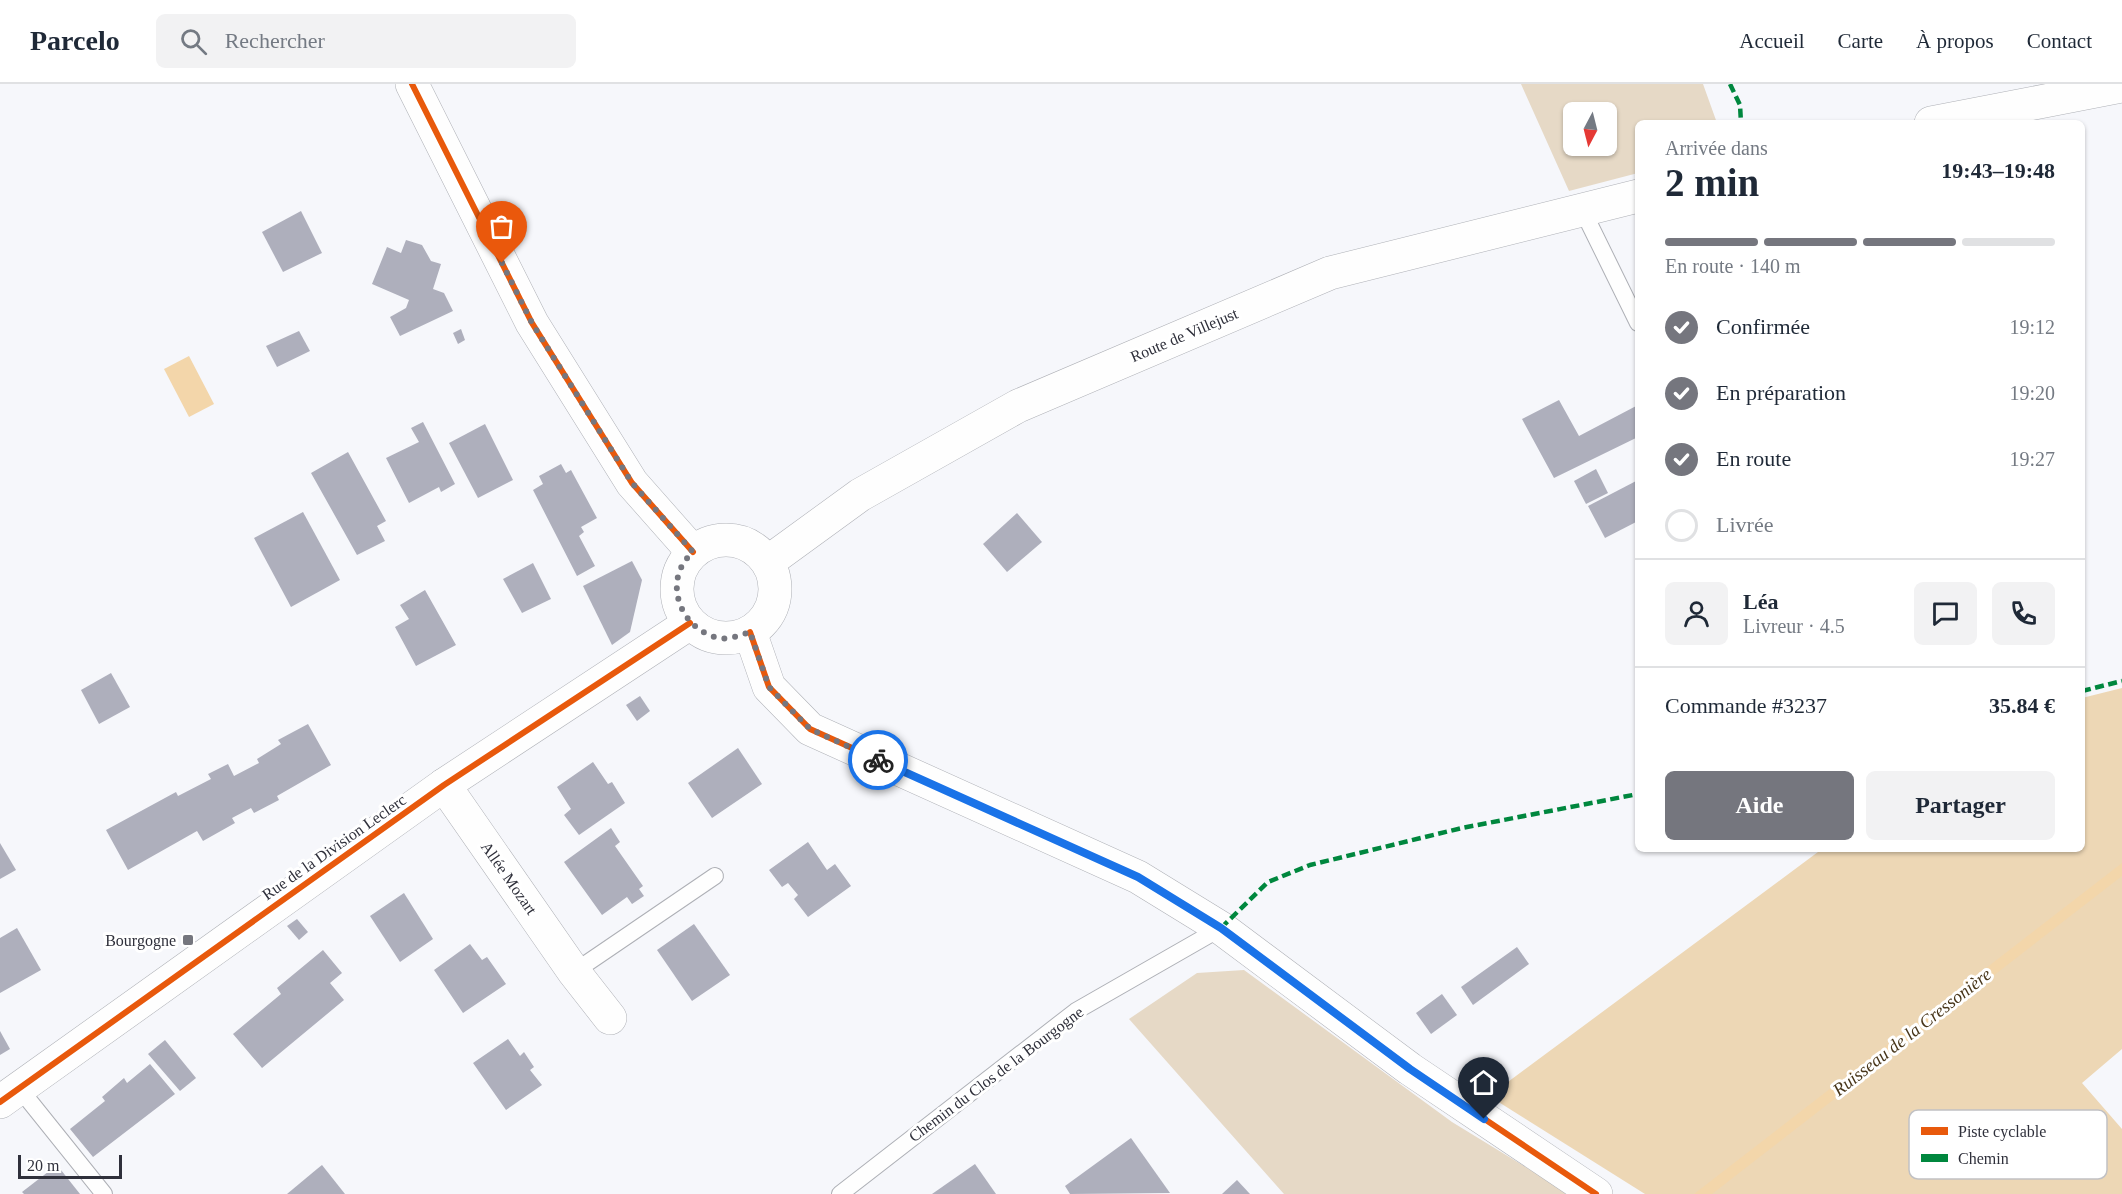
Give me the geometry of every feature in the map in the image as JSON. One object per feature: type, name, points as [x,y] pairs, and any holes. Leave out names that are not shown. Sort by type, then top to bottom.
[{"type":"street","points":[[412,84],[532,323],[632,483],[693,552]]},
{"type":"street","points":[[1946,120],[2122,86]]},
{"type":"street","name":"Route de Villejust","points":[[768,562],[860,495],[1029,402],[1330,273],[1635,197]]},
{"type":"street","points":[[726,539],[744,543],[760,553],[768,562],[775,584],[775,597],[765,620],[750,632],[720,638],[697,629],[681,611],[676,588],[680,570],[693,552],[709,542],[726,539]]},
{"type":"street","name":"Rue de la Division Leclerc","points":[[10,1095],[444,785],[690,623]]},
{"type":"street","points":[[750,632],[769,687],[810,729],[1138,877],[1221,928],[1410,1069],[1596,1194]]},
{"type":"street","name":"Allée Mozart","points":[[444,785],[574,972],[610,1018]]},
{"type":"lane","points":[[1583,211],[1635,317]]},
{"type":"lane","points":[[574,972],[715,876]]},
{"type":"lane","name":"Chemin du Clos de la Bourgogne","points":[[840,1194],[1076,1011],[1221,928]]},
{"type":"lane","points":[[10,1095],[104,1194]]},
{"type":"shaded area","points":[[1521,84],[1703,84],[1716,120],[1635,120],[1635,174],[1569,191]]},
{"type":"shaded area","points":[[2122,688],[2122,1049],[2082,1083],[2105,1110],[1909,1110],[1909,1179],[2107,1179],[2107,1112],[2122,1129],[2122,1194],[1645,1194],[1489,1096],[1818,852],[2085,852],[2085,697]]},
{"type":"shaded area","points":[[1244,970],[1452,1122],[1570,1194],[1284,1194],[1129,1019],[1197,973]]},
{"type":"water","points":[[189,356],[214,404],[189,417],[164,369]]},
{"type":"water","name":"Ruisseau de la Cressonière","points":[[2122,863],[2122,876],[1712,1194],[1694,1194]]},
{"type":"building","points":[[301,211],[322,253],[283,272],[262,232]]},
{"type":"building","points":[[406,240],[422,245],[431,261],[441,264],[433,289],[444,293],[453,311],[400,336],[390,317],[406,308],[409,300],[372,284],[387,247],[401,253]]},
{"type":"building","points":[[461,329],[465,340],[458,344],[453,333]]},
{"type":"building","points":[[299,331],[310,351],[277,367],[266,346]]},
{"type":"building","points":[[1559,400],[1579,436],[1635,407],[1635,438],[1554,478],[1522,419]]},
{"type":"building","points":[[423,422],[455,484],[441,492],[439,487],[409,503],[386,458],[419,442],[411,428]]},
{"type":"building","points":[[485,424],[513,480],[478,498],[449,443]]},
{"type":"building","points":[[348,452],[386,521],[377,526],[385,541],[357,555],[311,473]]},
{"type":"building","points":[[561,464],[566,473],[571,470],[597,518],[581,527],[584,532],[579,536],[595,566],[577,576],[533,490],[543,484],[539,476]]},
{"type":"building","points":[[1596,469],[1608,493],[1586,504],[1574,481]]},
{"type":"building","points":[[1635,482],[1635,523],[1605,538],[1588,506]]},
{"type":"building","points":[[303,512],[340,580],[291,607],[254,538]]},
{"type":"building","points":[[1017,513],[1042,542],[1007,572],[983,544]]},
{"type":"building","points":[[632,561],[642,580],[630,632],[612,645],[583,586]]},
{"type":"building","points":[[533,563],[551,599],[522,613],[503,579]]},
{"type":"building","points":[[425,590],[456,645],[416,666],[395,627],[409,619],[400,605]]},
{"type":"building","points":[[111,673],[130,707],[99,724],[81,690]]},
{"type":"building","points":[[640,696],[650,711],[637,721],[626,705]]},
{"type":"building","points":[[308,724],[331,765],[277,796],[279,800],[254,813],[251,808],[232,818],[235,823],[203,841],[197,831],[128,870],[106,830],[176,792],[178,796],[211,779],[208,774],[228,764],[234,776],[259,763],[257,759],[281,744],[278,740]]},
{"type":"building","points":[[738,748],[762,784],[712,818],[688,783]]},
{"type":"building","points":[[593,762],[608,784],[612,782],[625,803],[579,835],[564,815],[571,809],[557,787]]},
{"type":"building","points":[[611,828],[620,842],[615,846],[643,886],[639,889],[644,896],[632,904],[627,897],[602,915],[564,862]]},
{"type":"building","points":[[808,842],[827,870],[835,864],[851,886],[808,917],[794,899],[798,895],[788,883],[782,887],[769,870]]},
{"type":"building","points":[[0,843],[16,870],[0,879]]},
{"type":"building","points":[[404,893],[433,939],[400,962],[370,916]]},
{"type":"building","points":[[297,919],[308,932],[299,940],[287,926]]},
{"type":"building","points":[[694,924],[730,975],[692,1001],[657,950]]},
{"type":"building","points":[[17,928],[41,970],[0,993],[0,938]]},
{"type":"building","points":[[470,944],[482,960],[487,957],[506,984],[463,1013],[434,970]]},
{"type":"building","points":[[1517,947],[1529,964],[1473,1005],[1461,987]]},
{"type":"building","points":[[323,950],[342,973],[330,983],[344,1000],[262,1068],[233,1034],[281,994],[277,988]]},
{"type":"building","points":[[1442,994],[1457,1015],[1431,1034],[1416,1013]]},
{"type":"building","points":[[0,1031],[10,1049],[0,1055]]},
{"type":"building","points":[[508,1039],[520,1056],[524,1052],[534,1067],[530,1070],[542,1085],[506,1110],[473,1063]]},
{"type":"building","points":[[165,1040],[196,1078],[180,1091],[148,1054]]},
{"type":"building","points":[[150,1064],[175,1094],[93,1157],[70,1129],[105,1101],[102,1097],[124,1078],[127,1083]]},
{"type":"building","points":[[1131,1138],[1170,1193],[1070,1194],[1065,1186]]},
{"type":"building","points":[[975,1164],[996,1194],[932,1194]]},
{"type":"building","points":[[57,1165],[80,1194],[24,1194],[22,1192]]},
{"type":"building","points":[[322,1165],[345,1194],[287,1194],[317,1169]]},
{"type":"building","points":[[1237,1180],[1250,1194],[1222,1194]]},
{"type":"marked path","points":[[1730,84],[1740,105],[1741,120]]},
{"type":"marked path","points":[[2085,690],[2122,681]]},
{"type":"marked path","points":[[1221,928],[1268,882],[1310,865],[1462,828],[1635,795]]},
{"type":"cycle path","points":[[412,84],[532,323],[632,483],[693,552]]},
{"type":"cycle path","points":[[0,1102],[444,785],[690,623]]},
{"type":"cycle path","points":[[750,632],[769,687],[810,729],[1138,877],[1221,928],[1410,1069],[1596,1194]]},
{"type":"way so far","points":[[502,263],[532,323],[632,483],[693,552],[680,570],[676,588],[681,611],[690,623],[697,629],[720,638],[737,637],[750,632],[769,687],[810,729],[878,760]]},
{"type":"place","name":"Bourgogne","points":[[188,940]]},
{"type":"route","points":[[878,760],[1138,877],[1221,928],[1410,1069],[1484,1119]]}]
